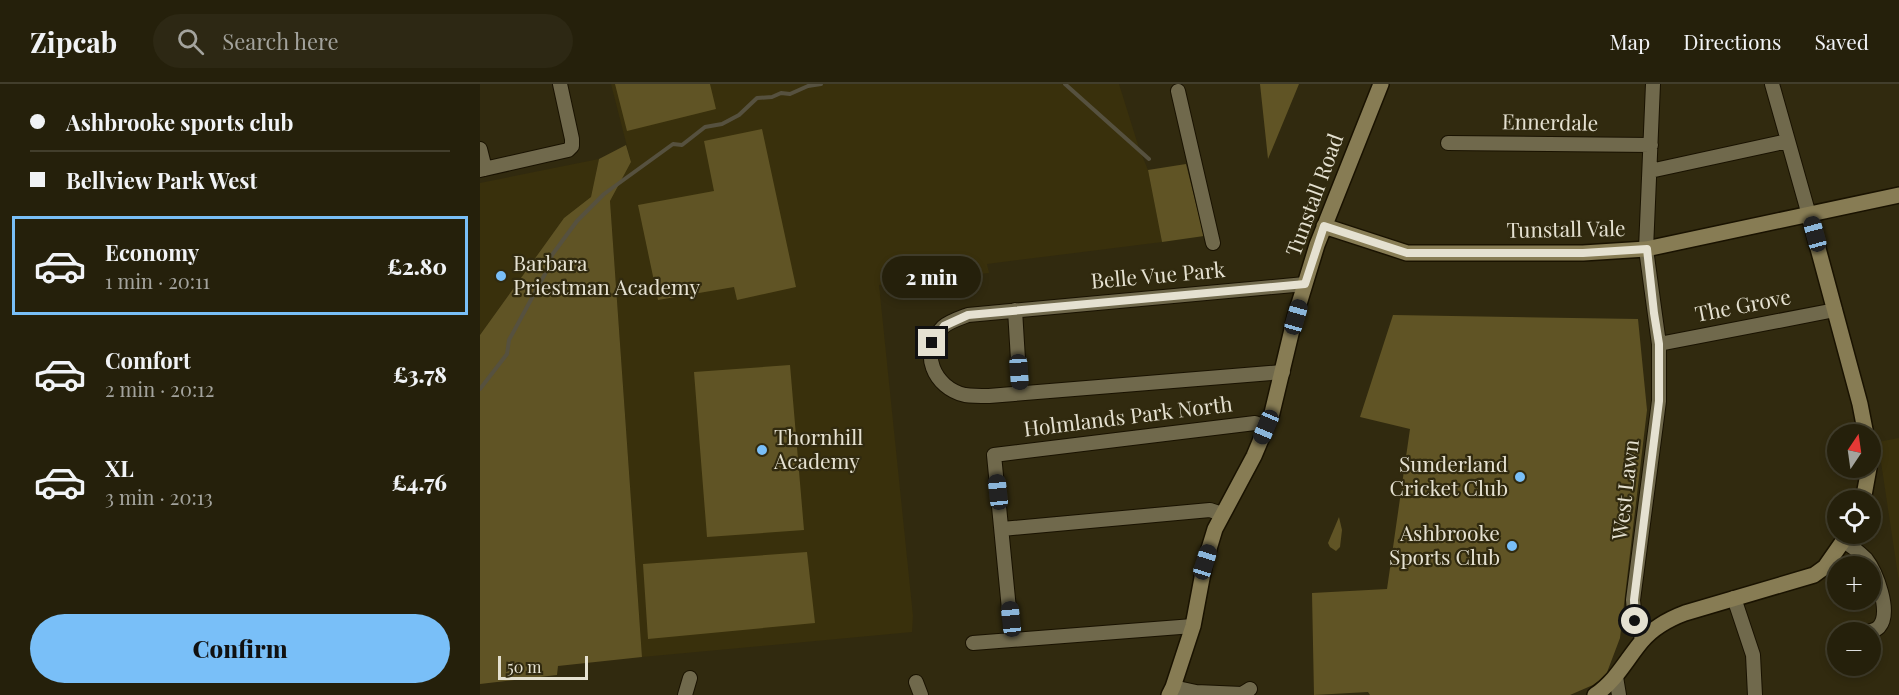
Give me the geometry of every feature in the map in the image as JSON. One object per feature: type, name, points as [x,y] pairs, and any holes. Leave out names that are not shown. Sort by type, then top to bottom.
[{"type":"street","points":[[480,149],[482,170],[568,150],[572,146],[572,139],[560,84]]},
{"type":"street","name":"Tunstall Road","points":[[1171,691],[1193,626],[1205,562],[1215,529],[1254,456],[1266,427],[1283,372],[1305,284],[1324,226],[1381,84]]},
{"type":"street","name":"West Lawn","points":[[1643,640],[1635,621],[1634,600],[1659,401],[1659,344],[1647,249],[1653,84]]},
{"type":"street","points":[[1772,84],[1835,310],[1864,424]]},
{"type":"street","points":[[1178,91],[1214,243]]},
{"type":"street","points":[[1650,171],[1788,141]]},
{"type":"street","name":"Ennerdale","points":[[1448,143],[1651,145]]},
{"type":"street","name":"Tunstall Vale","points":[[1324,226],[1407,253],[1583,253],[1647,249],[1899,195]]},
{"type":"street","name":"Belle Vue Park","points":[[1015,310],[1305,284]]},
{"type":"street","points":[[1020,393],[1015,310],[968,315],[944,326],[932,343],[929,357],[936,375],[952,389],[965,395],[989,396],[1283,372]]},
{"type":"street","name":"The Grove","points":[[1659,344],[1835,310]]},
{"type":"street","name":"Holmlands Park North","points":[[1002,530],[994,455],[1255,423],[1266,427]]},
{"type":"street","points":[[1012,640],[1002,530],[1210,510],[1222,514]]},
{"type":"street","points":[[1595,695],[1616,677],[1653,630],[1675,617],[1814,576],[1825,567],[1842,544]]},
{"type":"street","points":[[1851,544],[1865,559],[1880,586],[1884,613],[1881,623]]},
{"type":"street","points":[[1734,598],[1753,655],[1755,695]]},
{"type":"street","points":[[973,644],[1193,626]]},
{"type":"street","points":[[1616,677],[1619,695]]},
{"type":"street","points":[[685,695],[690,678]]},
{"type":"street","points":[[1171,691],[1242,694],[1250,689]]},
{"type":"shaded area","name":"Thornhill Academy","points":[[611,84],[1119,84],[1148,170],[1162,242],[987,264],[989,273],[879,285],[913,616],[912,632],[642,657],[610,201],[631,162]]},
{"type":"shaded area","points":[[615,84],[710,84],[716,109],[627,131]]},
{"type":"shaded area","points":[[1260,84],[1299,84],[1268,159]]},
{"type":"shaded area","points":[[762,129],[796,287],[737,300],[734,287],[658,300],[638,205],[714,191],[704,141]]},
{"type":"shaded area","points":[[626,145],[631,162],[610,201],[642,657],[558,666],[557,675],[480,684],[480,335],[564,218],[591,197],[599,159]]},
{"type":"shaded area","name":"Barbara Priestman Academy","points":[[599,159],[591,197],[564,218],[480,335],[480,183]]},
{"type":"shaded area","points":[[1186,164],[1204,236],[1162,242],[1148,170]]},
{"type":"shaded area","name":"Ashbrooke Sports Club","points":[[1393,315],[1638,319],[1647,410],[1620,638],[1606,675],[1593,685],[1570,695],[1370,695],[1368,692],[1314,695],[1312,593],[1387,589],[1410,429],[1360,417]]},
{"type":"shaded area","points":[[790,365],[804,530],[707,537],[694,372]]},
{"type":"shaded area","points":[[1899,438],[1899,582],[1881,462],[1881,441]]},
{"type":"shaded area","points":[[1339,517],[1342,530],[1340,547],[1336,551],[1328,543]]},
{"type":"shaded area","points":[[807,552],[815,623],[648,639],[643,564]]},
{"type":"waterway","points":[[480,389],[507,354],[509,340],[545,274],[552,255],[577,221],[604,194],[673,144],[682,145],[705,127],[722,124],[739,115],[757,98],[772,97],[781,93],[790,94],[808,86],[821,84]]},
{"type":"waterway","points":[[1065,84],[1149,159]]},
{"type":"place","name":"Barbara Priestman Academy","points":[[501,276]]},
{"type":"place","name":"Thornhill Academy","points":[[762,450]]},
{"type":"place","name":"Sunderland Cricket Club","points":[[1520,477]]},
{"type":"place","name":"Ashbrooke Sports Club","points":[[1512,546]]},
{"type":"route","points":[[932,343],[944,326],[968,315],[1305,284],[1324,226],[1407,253],[1583,253],[1647,249],[1659,344],[1659,401],[1634,600],[1635,621]]}]
